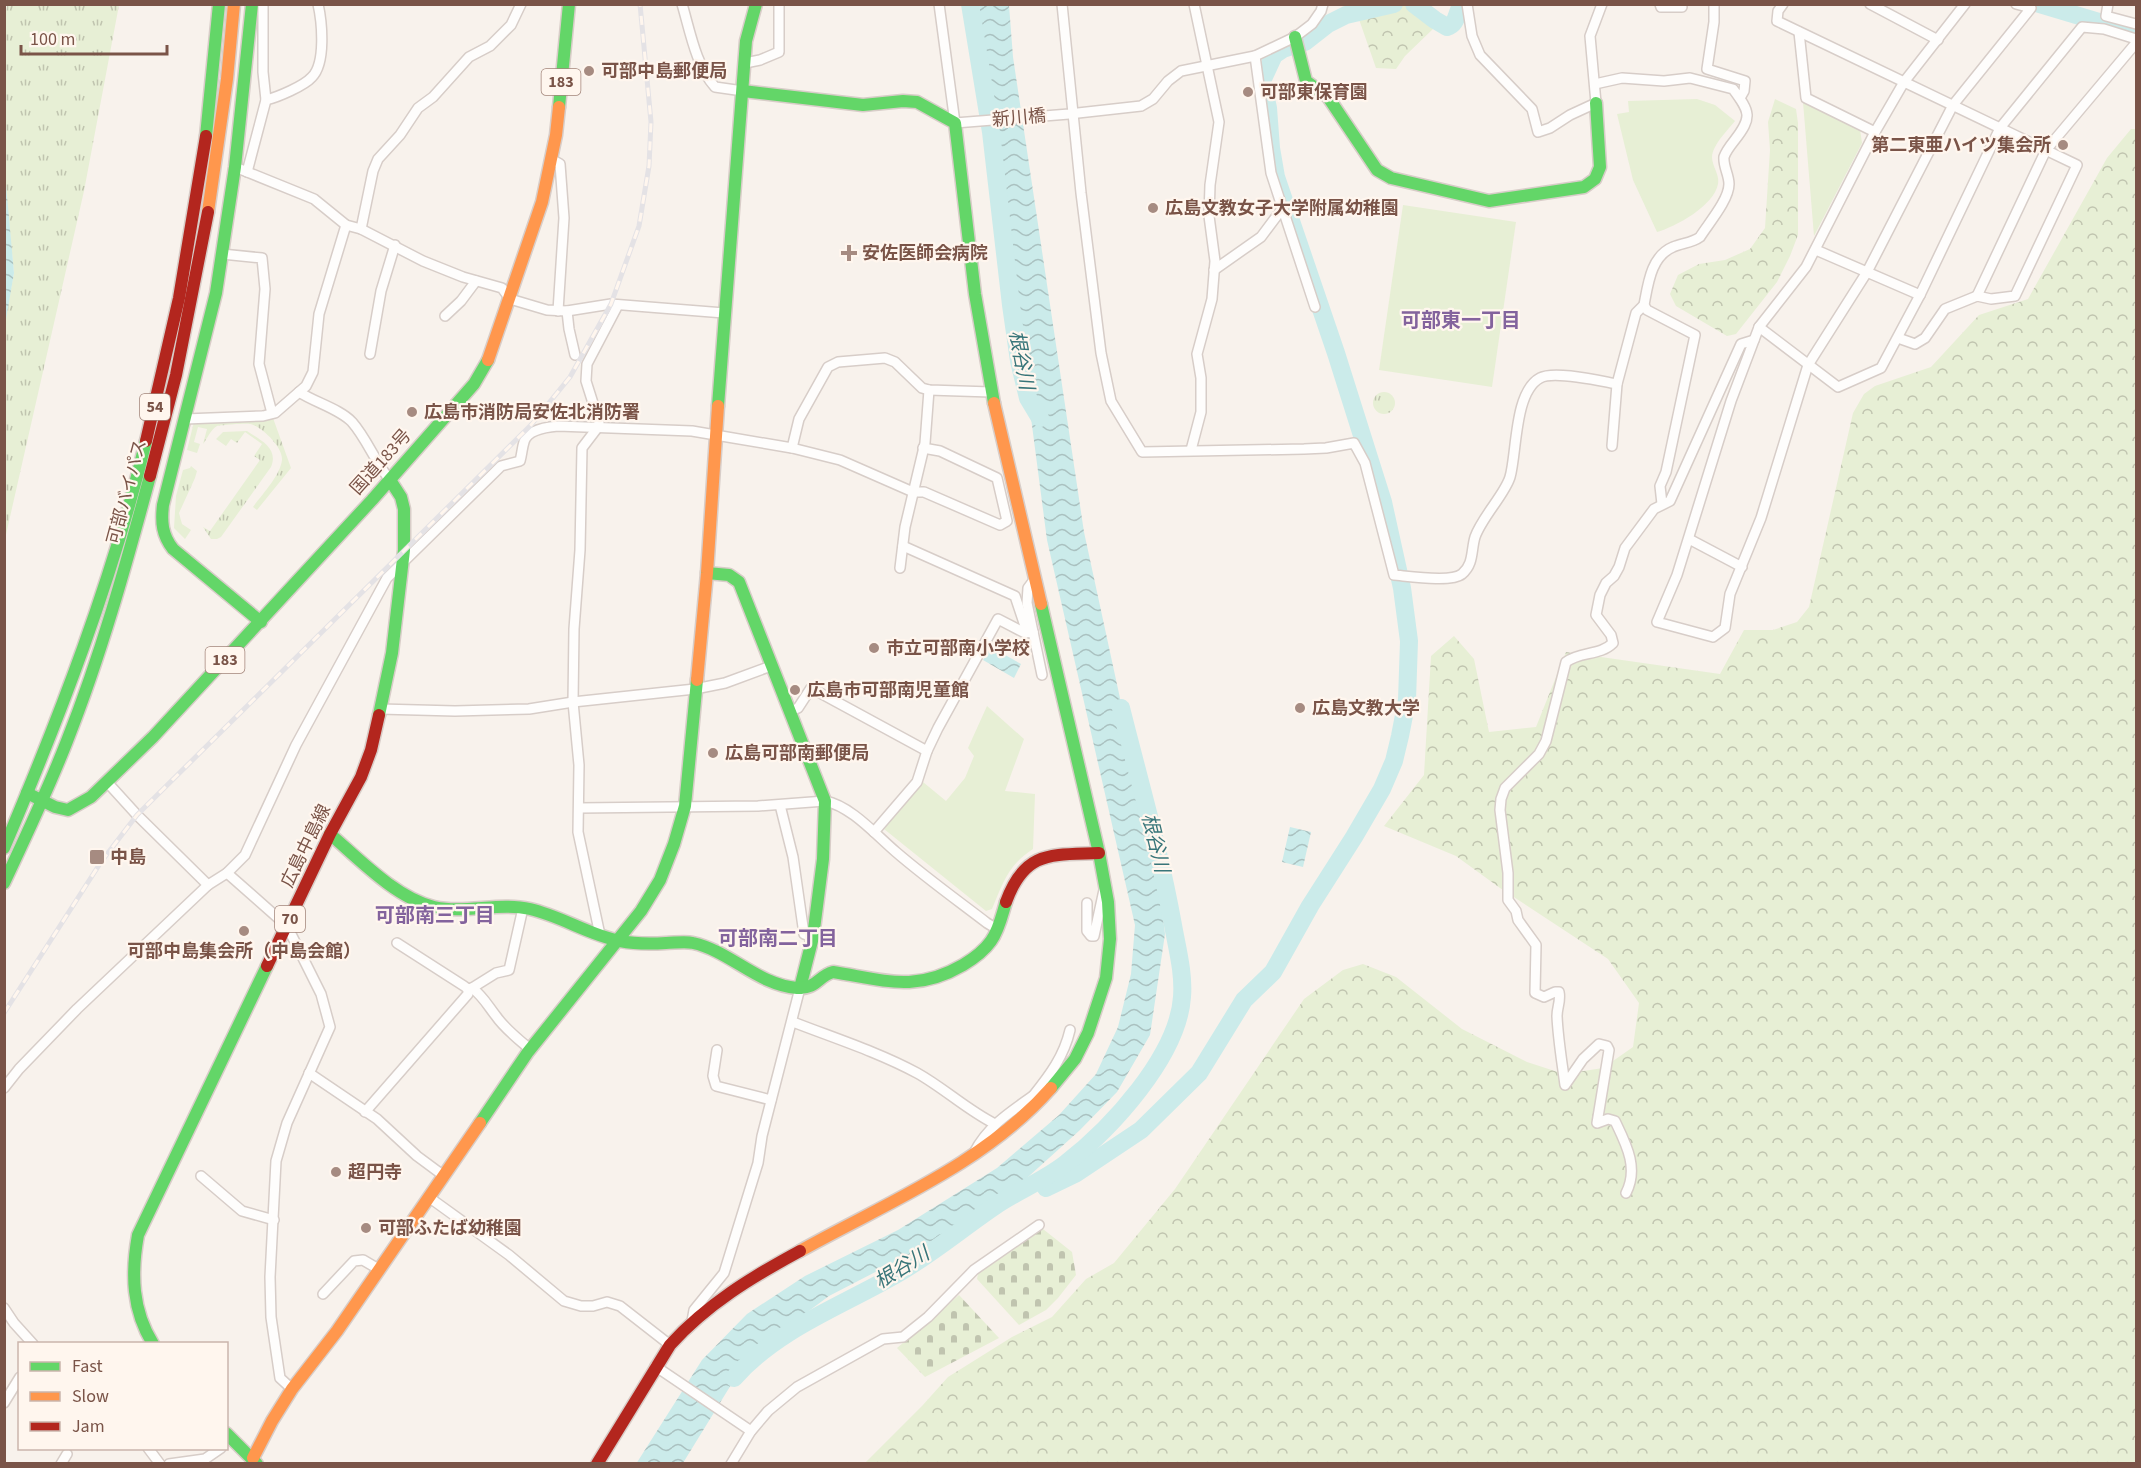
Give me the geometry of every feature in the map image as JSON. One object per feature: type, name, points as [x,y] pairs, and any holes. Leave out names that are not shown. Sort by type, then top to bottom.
[{"type":"main road","name":"可部バイパス","points":[[27,793],[66,701],[117,548],[158,395],[183,275],[206,135],[219,4]]},
{"type":"main road","name":"可部バイパス","points":[[42,801],[96,660],[144,508],[167,414],[210,208],[234,4]]},
{"type":"main road","points":[[252,4],[256,21],[241,170],[222,254],[216,293],[163,505],[161,524],[162,533],[173,549],[261,622]]},
{"type":"main road","name":"国道183号","points":[[27,793],[55,807],[68,810],[91,797],[107,783],[261,622],[474,384],[489,358],[542,202],[556,135],[569,4]]},
{"type":"main road","points":[[229,1439],[255,1461],[272,1420],[292,1389],[337,1332],[530,1049],[641,911],[660,880],[674,844],[685,806],[707,573],[718,435],[724,313],[746,41],[756,4]]},
{"type":"main road","points":[[1296,42],[1306,81],[1328,97],[1377,170],[1391,178],[1489,201],[1592,184],[1600,167],[1596,103]]},
{"type":"main road","points":[[597,1464],[659,1369],[670,1345],[692,1321],[723,1295],[774,1264],[935,1177],[1016,1123],[1036,1098],[1076,1057],[1091,1027],[1107,979],[1110,924],[1105,885],[991,392],[975,294],[955,123],[917,102],[863,105],[743,91]]},
{"type":"main road","name":"広島中島線","points":[[152,1342],[140,1317],[134,1292],[132,1270],[138,1235],[330,834],[361,777],[371,750],[392,653],[402,564],[404,509],[401,497],[390,480]]},
{"type":"main road","points":[[707,573],[728,574],[735,576],[739,582],[825,801],[823,858],[813,937],[800,988]]},
{"type":"main road","name":"54","points":[[4,848],[27,793]]},
{"type":"main road","name":"54","points":[[4,883],[42,801]]},
{"type":"main road","points":[[330,834],[388,883],[416,900],[434,907],[523,908],[619,940],[646,944],[691,942],[721,952],[758,976],[800,988],[815,985],[826,974],[833,972],[918,983],[939,977],[980,954],[991,942],[1012,887],[1020,873],[1029,865],[1039,859],[1099,853]]},
{"type":"street","points":[[263,4],[256,21],[266,100],[241,170],[314,199],[346,225],[361,229],[423,261],[502,288],[510,299],[547,310],[563,311],[618,305],[724,313]]},
{"type":"street","points":[[266,100],[311,78],[315,73],[322,43],[318,4]]},
{"type":"street","points":[[361,229],[373,171],[378,159],[400,135],[418,108],[433,97],[469,57],[490,46],[511,25],[521,4]]},
{"type":"street","points":[[682,4],[698,56],[707,76],[715,87],[743,91]]},
{"type":"street","points":[[745,63],[779,52],[779,4]]},
{"type":"street","points":[[939,4],[955,123]]},
{"type":"street","points":[[945,4],[957,93],[955,123]]},
{"type":"street","points":[[1062,4],[1072,114],[1101,353],[1111,401],[1142,452],[1315,449],[1354,443],[1365,463],[1394,575],[1450,578],[1461,576],[1470,564],[1475,536],[1510,478],[1517,423],[1529,388],[1540,378],[1554,375],[1617,384]]},
{"type":"street","points":[[1191,450],[1200,412],[1201,378],[1197,354],[1212,299],[1215,261],[1209,216],[1211,169],[1219,122],[1194,4]]},
{"type":"street","name":"新川橋","points":[[955,123],[1141,106],[1154,99],[1168,81],[1181,71],[1255,56],[1296,42],[1312,24],[1323,4]]},
{"type":"street","points":[[1467,5],[1472,36],[1480,55],[1532,109],[1538,132],[1596,103],[1590,36],[1602,4]]},
{"type":"street","points":[[1660,4],[1661,7],[1682,7]]},
{"type":"street","points":[[1714,4],[1714,22],[1707,69],[1745,81],[1744,91],[1740,98]]},
{"type":"street","points":[[1783,4],[1778,11],[1777,21],[2077,165],[2014,296],[1991,299],[1977,296],[1945,309],[1924,338],[1915,344],[1898,338]]},
{"type":"street","points":[[1870,4],[1938,40]]},
{"type":"street","points":[[1965,4],[1904,82],[1875,132],[1806,267],[1759,327],[1731,401],[1677,575],[1657,622],[1713,637],[1725,628],[1730,594],[1761,518],[1808,365],[1867,272],[1953,105],[2031,8],[2016,4]]},
{"type":"street","points":[[2108,4],[2106,16],[2136,24]]},
{"type":"street","points":[[1759,327],[1838,387],[1881,368],[1920,295],[2000,128],[2082,27],[2104,29],[2136,41],[2046,150],[1977,296]]},
{"type":"street","points":[[1799,32],[1806,98],[1875,132]]},
{"type":"street","points":[[1255,56],[1271,172],[1315,307]]},
{"type":"street","points":[[1595,84],[1622,78],[1664,81],[1690,78],[1734,88],[1747,108],[1747,120],[1741,133],[1726,152],[1724,161],[1729,188],[1724,199],[1700,237],[1668,250],[1655,264],[1649,277],[1644,304],[1636,313],[1617,384],[1612,446]]},
{"type":"street","points":[[551,159],[560,164],[564,218],[563,311],[575,355]]},
{"type":"street","points":[[1214,270],[1261,237],[1282,209]]},
{"type":"street","points":[[185,419],[263,416],[272,413],[306,386],[313,372],[319,314],[346,225]]},
{"type":"street","points":[[370,354],[381,291],[395,245]]},
{"type":"street","points":[[1815,250],[1920,295]]},
{"type":"street","points":[[222,254],[262,258],[265,289],[259,364],[272,413]]},
{"type":"street","points":[[445,316],[461,301],[476,281]]},
{"type":"street","points":[[1644,304],[1647,310],[1695,335],[1666,472],[1660,486],[1662,504]]},
{"type":"street","points":[[600,935],[578,832],[579,765],[573,702],[574,629],[580,549],[582,448],[598,428],[599,422],[586,381],[587,364],[618,305]]},
{"type":"street","points":[[1626,1193],[1632,1181],[1631,1164],[1622,1134],[1615,1120],[1608,1119],[1597,1123],[1609,1050],[1607,1046],[1599,1044],[1583,1059],[1565,1085],[1558,1031],[1559,992],[1544,997],[1535,993],[1536,945],[1518,920],[1516,911],[1508,900],[1508,873],[1500,810],[1501,799],[1506,788],[1539,754],[1546,741],[1566,662],[1571,658],[1606,650],[1613,643],[1611,635],[1596,615],[1605,583],[1614,576],[1625,548],[1654,509],[1670,501],[1741,344],[1754,340]]},
{"type":"street","points":[[792,448],[799,419],[828,367],[838,362],[885,358],[895,362],[922,388],[991,392]]},
{"type":"street","points":[[900,568],[923,448],[930,390]]},
{"type":"street","points":[[299,393],[350,419],[390,480]]},
{"type":"street","points":[[4,1088],[19,1069],[77,1009],[208,885],[227,873],[244,855],[296,745],[387,578],[501,466],[520,461],[524,439],[529,435],[558,426],[692,430],[792,448],[840,460],[913,492],[924,492],[1000,525],[1007,522],[997,478],[940,451],[923,448]]},
{"type":"street","points":[[1689,539],[1742,567]]},
{"type":"street","points":[[903,546],[1015,596],[1025,626],[1033,632]]},
{"type":"street","points":[[1034,580],[1028,588],[1027,603],[1042,675]]},
{"type":"street","points":[[874,832],[918,782],[927,751],[998,619],[1025,633],[1033,632]]},
{"type":"street","points":[[380,709],[476,711],[529,709],[695,689],[725,683],[771,666]]},
{"type":"street","points":[[789,711],[798,708],[811,688],[927,751]]},
{"type":"street","points":[[107,783],[208,885]]},
{"type":"street","points":[[579,808],[780,805],[825,801],[834,803],[997,929]]},
{"type":"street","points":[[780,805],[793,857],[804,933],[813,937]]},
{"type":"street","points":[[227,873],[287,926],[321,994],[330,1027],[287,1123],[276,1161],[270,1277],[271,1317],[280,1378],[292,1389]]},
{"type":"street","points":[[1088,903],[1088,931],[1091,936],[1094,936],[1105,885]]},
{"type":"street","points":[[365,1112],[470,989],[496,974],[509,970],[523,908]]},
{"type":"street","points":[[397,943],[470,989],[490,1005],[494,1015],[530,1049]]},
{"type":"street","points":[[692,1321],[694,1310],[724,1273],[758,1163],[762,1136],[800,988]]},
{"type":"street","points":[[793,1022],[885,1057],[918,1074],[995,1124]]},
{"type":"street","points":[[974,1153],[980,1140],[995,1124],[1036,1098],[1067,1045],[1070,1030]]},
{"type":"street","points":[[717,1050],[713,1076],[716,1086],[771,1100]]},
{"type":"street","points":[[309,1073],[377,1119],[417,1156],[444,1176]]},
{"type":"street","points":[[201,1176],[242,1211],[274,1220]]},
{"type":"street","points":[[430,1198],[508,1255],[564,1300],[581,1306],[593,1306],[607,1302],[620,1306],[670,1345]]},
{"type":"street","points":[[731,1464],[748,1429],[796,1387],[883,1340],[903,1337],[928,1317],[975,1270],[1039,1225]]},
{"type":"street","points":[[323,1294],[354,1262],[363,1260],[380,1270]]},
{"type":"street","points":[[4,1308],[31,1342]]},
{"type":"street","points":[[659,1369],[748,1429]]},
{"type":"street","points":[[4,1403],[18,1380]]},
{"type":"street","points":[[149,1450],[159,1464]]},
{"type":"street","points":[[169,1464],[205,1459],[219,1450]]},
{"type":"street","points":[[61,1464],[67,1454]]},
{"type":"green space","points":[[7,5],[119,5],[84,191],[5,539],[4,325],[14,273],[4,174],[4,22]]},
{"type":"green space","points":[[1354,5],[1424,5],[1433,29],[1405,56],[1396,69],[1376,68]]},
{"type":"green space","points":[[1697,99],[1715,105],[1735,121],[1713,152],[1712,160],[1718,184],[1715,192],[1702,208],[1674,225],[1657,232],[1633,180],[1617,114],[1629,112],[1628,101]]},
{"type":"green space","points":[[1775,99],[1796,109],[1798,235],[1777,282],[1736,334],[1727,336],[1676,306],[1670,294],[1678,275],[1699,264],[1725,260],[1750,249],[1765,228],[1770,150],[1768,122]]},
{"type":"green space","points":[[1803,102],[1860,129],[1862,143],[1814,236]]},
{"type":"green space","points":[[2131,129],[2136,129],[2136,1463],[864,1464],[948,1377],[1012,1337],[1052,1317],[1086,1279],[1114,1263],[1175,1189],[1304,999],[1343,970],[1363,964],[1396,977],[1462,1029],[1527,1062],[1564,1074],[1603,1068],[1633,1047],[1639,1003],[1608,959],[1500,888],[1456,856],[1384,826],[1424,775],[1431,656],[1454,636],[1474,659],[1489,732],[1536,727],[1566,652],[1720,674],[1744,630],[1773,630],[1797,622],[1809,607],[1853,413],[1864,394],[1875,386],[1931,367],[1979,315],[2028,299],[2107,158]]},
{"type":"green space","points":[[1403,205],[1516,222],[1492,387],[1379,370]]},
{"type":"green space","points":[[1380,392],[1388,392],[1395,399],[1395,407],[1388,414],[1380,414],[1373,407],[1373,399]]},
{"type":"green space","points":[[273,418],[291,468],[257,510],[253,507],[275,478],[282,460],[279,449],[265,433],[250,424],[217,426],[203,444],[207,429],[198,427],[194,442],[200,444],[197,453],[187,450],[194,422]]},
{"type":"green space","points":[[247,431],[267,445],[273,460],[271,467],[221,537],[211,539],[203,527],[210,531],[260,460],[254,456],[262,444],[245,432],[237,443],[231,439],[226,446],[216,439],[223,432]]},
{"type":"green space","points":[[191,466],[197,471],[179,513],[182,524],[191,530],[185,539],[174,528],[176,496],[183,470]]},
{"type":"green space","points":[[987,706],[1024,739],[1005,791],[1035,794],[1033,849],[1012,868],[992,909],[986,911],[884,829],[923,782],[946,801],[965,778],[974,756],[968,748]]},
{"type":"green space","points":[[1043,1229],[1072,1252],[1076,1275],[1046,1310],[1019,1325],[977,1279],[978,1274]]},
{"type":"green space","points":[[959,1295],[999,1338],[925,1377],[897,1348]]},
{"type":"water","points":[[979,5],[1009,5],[1013,57],[1084,532],[1157,869],[1165,934],[1150,1035],[1117,1092],[1080,1130],[1018,1186],[916,1251],[829,1296],[775,1336],[734,1380],[683,1463],[636,1464],[702,1360],[747,1314],[805,1276],[898,1230],[997,1168],[1059,1115],[1096,1074],[1118,1027],[1131,974],[1135,925],[1047,540],[983,51]]},
{"type":"water","points":[[5,174],[14,273],[5,325]]},
{"type":"water","points":[[991,647],[1021,664],[1014,678],[983,660]]},
{"type":"water","points":[[1290,827],[1311,832],[1303,867],[1282,862]]},
{"type":"waterway","name":"根谷川","points":[[970,4],[991,132],[1019,361],[1028,398],[1040,418]]},
{"type":"waterway","points":[[1046,1188],[1075,1174],[1141,1130],[1199,1073],[1244,1000],[1273,972],[1310,906],[1382,789],[1394,761],[1407,700],[1409,641],[1402,588],[1383,502],[1336,353],[1276,177],[1268,108],[1262,81],[1274,55],[1283,49],[1305,42],[1328,24],[1346,15],[1394,4]]},
{"type":"waterway","points":[[1414,4],[1447,27],[1455,21],[1462,4]]},
{"type":"waterway","points":[[2039,4],[2136,33]]},
{"type":"waterway","name":"根谷川","points":[[734,1378],[752,1360],[792,1331],[902,1271],[995,1206],[1065,1164],[1121,1111],[1155,1067],[1178,1020],[1182,979],[1162,870],[1121,708]]},
{"type":"railway","points":[[4,1013],[101,862],[137,815],[531,425],[570,377],[611,304],[639,226],[649,166],[651,122],[640,4]]},
{"type":"traffic: fast","points":[[206,136],[219,4]]},
{"type":"traffic: fast","points":[[252,4],[235,167],[216,293],[163,505],[162,517],[164,533],[173,549],[261,622]]},
{"type":"traffic: fast","points":[[559,107],[569,4]]},
{"type":"traffic: fast","points":[[718,406],[746,41],[756,4]]},
{"type":"traffic: fast","points":[[1295,37],[1306,81],[1328,97],[1377,170],[1391,178],[1489,201],[1584,187],[1595,179],[1600,167],[1596,103]]},
{"type":"traffic: fast","points":[[743,91],[863,105],[917,102],[955,123],[975,294],[994,403]]},
{"type":"traffic: fast","points":[[27,793],[55,807],[68,810],[91,797],[153,737],[372,500],[474,384],[488,360]]},
{"type":"traffic: fast","points":[[4,848],[83,648],[117,545],[146,441]]},
{"type":"traffic: fast","points":[[4,883],[37,813],[91,676],[150,476]]},
{"type":"traffic: fast","points":[[379,715],[392,653],[404,550],[404,509],[401,497],[390,480]]},
{"type":"traffic: fast","points":[[707,573],[729,575],[739,582],[825,801],[823,859],[813,937],[800,988]]},
{"type":"traffic: fast","points":[[1041,604],[1099,853],[1108,902],[1110,939],[1106,978],[1088,1033],[1075,1059],[1051,1088]]},
{"type":"traffic: fast","points":[[480,1123],[528,1052],[641,911],[660,880],[685,806],[697,680]]},
{"type":"traffic: fast","points":[[330,834],[392,887],[434,907],[446,909],[518,907],[541,912],[620,941],[643,944],[693,943],[719,953],[770,981],[797,988],[809,986],[833,972],[899,982],[914,982],[946,974],[971,960],[988,945],[994,937],[1006,902]]},
{"type":"traffic: fast","points":[[152,1342],[141,1318],[135,1291],[134,1264],[138,1235],[267,966]]},
{"type":"traffic: fast","points":[[228,1435],[257,1464]]},
{"type":"traffic: slow","points":[[208,212],[227,79],[234,4]]},
{"type":"traffic: slow","points":[[488,360],[542,202],[556,135],[559,107]]},
{"type":"traffic: slow","points":[[994,403],[1041,604]]},
{"type":"traffic: slow","points":[[697,680],[718,406]]},
{"type":"traffic: slow","points":[[800,1251],[933,1180],[965,1160],[996,1139],[1025,1115],[1051,1088]]},
{"type":"traffic: slow","points":[[253,1458],[292,1389],[337,1331],[480,1123]]},
{"type":"traffic: jam","points":[[146,441],[179,298],[206,136]]},
{"type":"traffic: jam","points":[[150,476],[176,375],[208,212]]},
{"type":"traffic: jam","points":[[267,966],[330,834],[361,777],[371,750],[379,715]]},
{"type":"traffic: jam","points":[[1006,902],[1013,885],[1031,864],[1053,856],[1099,853]]},
{"type":"traffic: jam","points":[[597,1464],[670,1345],[684,1330],[731,1292],[800,1251]]},
{"type":"place","name":"可部中島郵便局","points":[[589,71]]},
{"type":"place","name":"可部東保育園","points":[[1248,92]]},
{"type":"place","name":"第二東亜ハイツ集会所","points":[[2063,145]]},
{"type":"place","name":"広島文教女子大学附属幼稚園","points":[[1153,208]]},
{"type":"place","name":"安佐医師会病院","points":[[849,253]]},
{"type":"place","name":"広島市消防局安佐北消防署","points":[[412,412]]},
{"type":"place","name":"市立可部南小学校","points":[[874,648]]},
{"type":"place","name":"広島市可部南児童館","points":[[795,690]]},
{"type":"place","name":"広島文教大学","points":[[1300,708]]},
{"type":"place","name":"広島可部南郵便局","points":[[713,753]]},
{"type":"place","name":"中島","points":[[97,857]]},
{"type":"place","name":"可部中島集会所（中島会館）","points":[[244,931]]},
{"type":"place","name":"超円寺","points":[[336,1172]]},
{"type":"place","name":"可部ふたば幼稚園","points":[[366,1228]]},
{"type":"district","name":"可部東一丁目","points":[[1461,321]]},
{"type":"district","name":"可部南三丁目","points":[[435,916]]},
{"type":"district","name":"可部南二丁目","points":[[778,939]]}]
